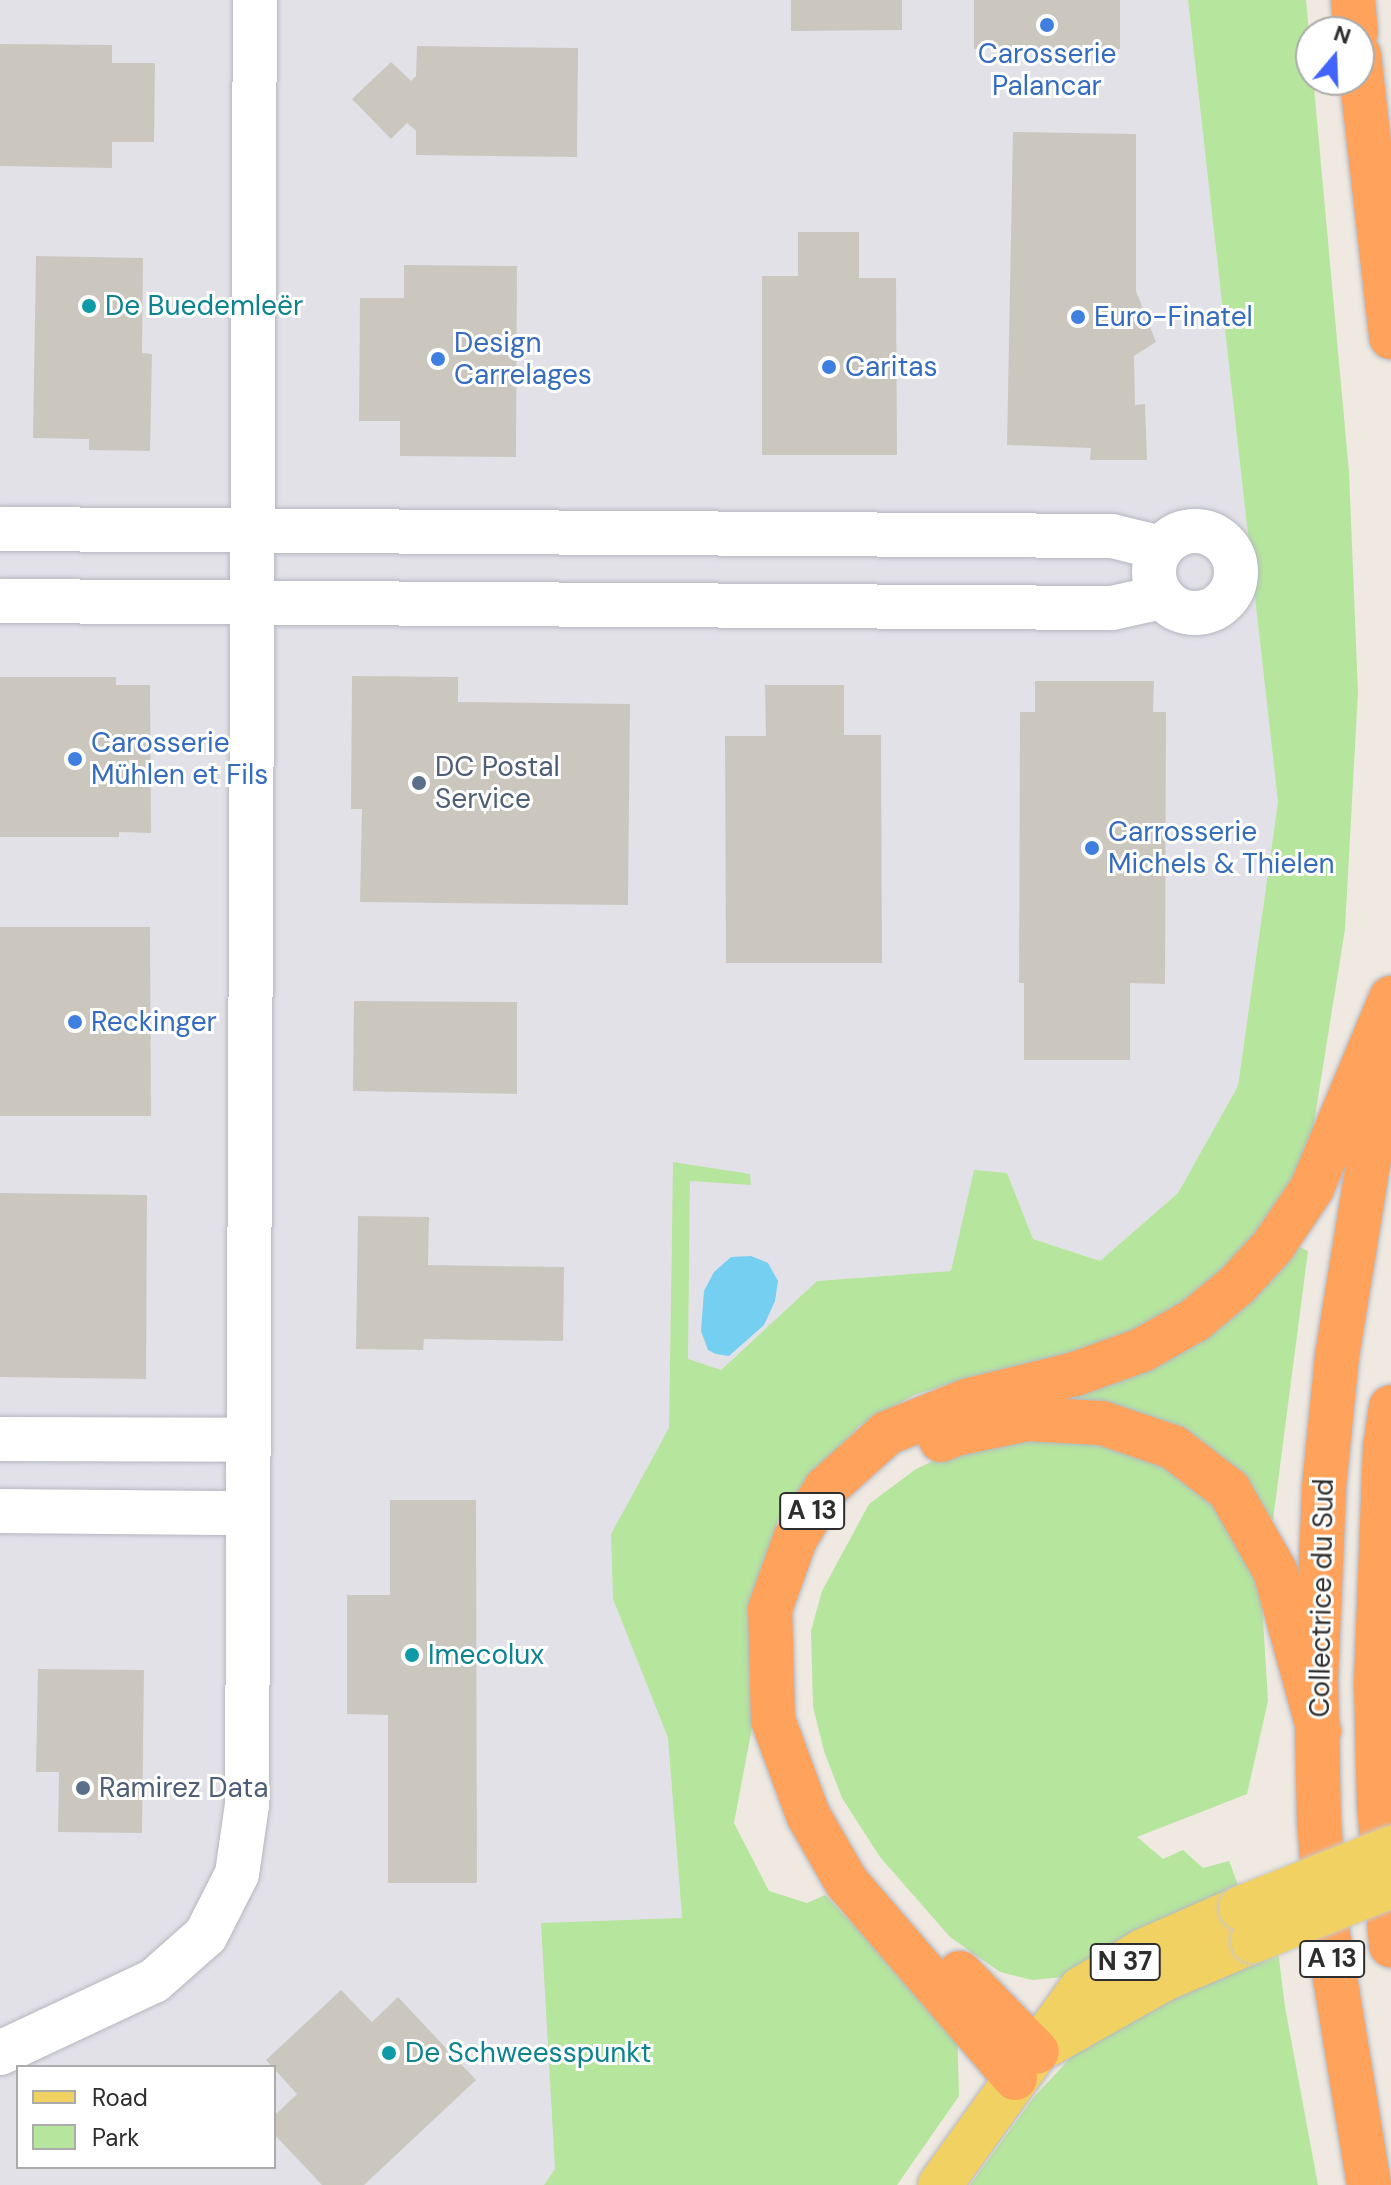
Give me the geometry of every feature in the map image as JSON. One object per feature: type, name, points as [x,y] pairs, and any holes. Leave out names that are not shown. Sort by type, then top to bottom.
[{"type":"highway","points":[[1364,96],[1391,337]]},
{"type":"highway","name":"A 13","points":[[1026,2065],[847,1883],[808,1815],[773,1720],[770,1609],[790,1553],[826,1488],[887,1433],[969,1400],[1075,1374],[1142,1350],[1195,1320],[1237,1285],[1273,1246],[1312,1188],[1391,998]]},
{"type":"highway","name":"Collectrice du Sud","points":[[1369,2185],[1328,1935],[1319,1821],[1317,1621],[1331,1414],[1391,1011]]},
{"type":"highway","name":"A 13","points":[[1026,2065],[930,1942],[863,1863],[827,1804],[808,1751],[794,1704],[792,1614],[821,1548],[855,1497],[898,1461],[955,1434],[1027,1419],[1102,1423],[1173,1447],[1229,1490],[1265,1549],[1275,1571],[1319,1731]]},
{"type":"highway","name":"Collectrice du Sud","points":[[1389,1431],[1376,1684],[1379,1805],[1391,1945]]},
{"type":"main road","name":"N 37","points":[[940,2185],[1026,2065],[1247,1924],[1391,1848]]},
{"type":"main road","name":"N 37","points":[[1247,1924],[1391,1886]]},
{"type":"street","points":[[0,2053],[154,1981],[206,1935],[237,1874],[247,1805],[255,0]]},
{"type":"street","points":[[0,529],[1112,536],[1161,548]]},
{"type":"street","points":[[1184,532],[1211,533],[1223,540],[1237,564],[1232,591],[1212,610],[1184,612],[1162,597],[1153,572],[1161,548],[1184,532]]},
{"type":"street","points":[[0,601],[1112,608],[1162,597]]},
{"type":"street","points":[[0,1439],[249,1440]]},
{"type":"street","points":[[0,1511],[248,1513]]},
{"type":"shaded area","points":[[0,0],[1188,0],[1278,802],[1238,1086],[1178,1193],[1100,1261],[1033,1239],[1007,1173],[951,1271],[817,1281],[721,1370],[688,1360],[690,1180],[750,1185],[673,1163],[669,1428],[611,1535],[613,1599],[668,1738],[682,1918],[555,2170],[544,2185],[0,2185]]},
{"type":"green space","points":[[1188,0],[1306,0],[1307,16],[1295,16],[1295,96],[1315,96],[1349,472],[1358,692],[1345,929],[1313,1129],[1288,1190],[1261,1234],[1207,1288],[1171,1314],[1111,1342],[1041,1365],[974,1376],[914,1395],[859,1426],[779,1518],[758,1583],[750,1659],[752,1728],[734,1823],[769,1891],[807,1903],[825,1895],[911,1985],[957,2026],[959,2096],[897,2185],[544,2185],[555,2169],[541,1923],[682,1918],[668,1738],[613,1599],[611,1534],[669,1428],[673,1162],[750,1174],[751,1185],[690,1181],[688,1359],[721,1370],[817,1281],[951,1271],[974,1170],[1007,1173],[1033,1239],[1100,1261],[1178,1193],[1238,1086],[1278,802]]},
{"type":"green space","points":[[1293,1244],[1308,1251],[1273,1520],[1237,1481],[1052,1402]]},
{"type":"green space","points":[[1102,1434],[1167,1459],[1219,1501],[1252,1559],[1262,1603],[1268,1701],[1247,1794],[1137,1837],[1163,1859],[1183,1850],[1203,1868],[1229,1861],[1240,1890],[1074,1976],[1032,1980],[1000,1972],[950,1937],[880,1857],[842,1798],[824,1751],[813,1707],[811,1631],[822,1591],[869,1504],[916,1469],[966,1446]]},
{"type":"green space","points":[[1277,1942],[1285,2007],[1318,2185],[970,2185],[1034,2097],[1094,2033]]},
{"type":"water","points":[[751,1256],[768,1263],[778,1281],[775,1301],[764,1325],[729,1356],[716,1354],[708,1350],[701,1331],[704,1291],[714,1272],[731,1257]]},
{"type":"building","points":[[791,0],[902,0],[902,30],[791,31]]},
{"type":"building","name":"Carosserie Palancar","points":[[974,0],[1120,0],[1120,49],[974,49]]},
{"type":"building","points":[[0,44],[112,45],[112,63],[155,63],[154,142],[112,142],[112,168],[0,166]]},
{"type":"building","points":[[417,46],[578,48],[577,157],[416,155],[416,131],[407,123],[391,139],[352,99],[391,62],[411,81],[416,76]]},
{"type":"building","name":"Euro-Finatel","points":[[1013,132],[1136,134],[1136,291],[1156,342],[1134,356],[1135,405],[1145,404],[1147,460],[1090,460],[1091,448],[1007,445]]},
{"type":"building","name":"Caritas","points":[[798,232],[859,232],[859,278],[896,278],[897,455],[762,455],[762,276],[798,276]]},
{"type":"building","name":"De Buedemleër","points":[[36,256],[143,258],[142,353],[152,354],[150,451],[89,450],[89,439],[33,438]]},
{"type":"building","name":"Design Carrelages","points":[[404,265],[517,266],[516,457],[400,456],[400,421],[359,421],[360,298],[404,298]]},
{"type":"building","points":[[352,676],[458,677],[458,702],[630,704],[628,905],[360,902],[362,809],[351,809]]},
{"type":"building","name":"Carosserie Mühlen et Fils","points":[[0,677],[116,677],[116,685],[150,685],[151,833],[119,832],[119,837],[0,837]]},
{"type":"building","name":"Carrosserie Michels & Thielen","points":[[1035,681],[1154,681],[1153,712],[1166,712],[1165,984],[1130,983],[1130,1060],[1024,1060],[1024,983],[1019,983],[1020,712],[1035,712]]},
{"type":"building","points":[[765,685],[844,685],[844,735],[881,735],[882,963],[726,963],[725,736],[766,736]]},
{"type":"building","name":"Reckinger","points":[[0,927],[150,927],[151,1116],[0,1116]]},
{"type":"building","points":[[354,1001],[517,1002],[517,1094],[353,1091]]},
{"type":"building","points":[[0,1193],[147,1195],[146,1379],[0,1377]]},
{"type":"building","points":[[358,1216],[429,1217],[428,1265],[564,1267],[563,1341],[424,1339],[423,1350],[356,1349]]},
{"type":"building","name":"Imecolux","points":[[390,1500],[476,1500],[477,1883],[388,1883],[388,1715],[347,1714],[347,1595],[390,1595]]},
{"type":"building","points":[[38,1669],[144,1670],[142,1833],[58,1832],[59,1772],[36,1772]]},
{"type":"building","points":[[341,1990],[372,2022],[398,1997],[476,2080],[364,2185],[322,2185],[276,2136],[276,2114],[297,2094],[276,2071],[276,2065],[271,2065],[266,2060]]},
{"type":"place","name":"Carosserie Palancar","points":[[1047,25]]},
{"type":"place","name":"De Buedemleër","points":[[89,306]]},
{"type":"place","name":"Euro-Finatel","points":[[1078,317]]},
{"type":"place","name":"Design Carrelages","points":[[438,359]]},
{"type":"place","name":"Caritas","points":[[829,367]]},
{"type":"place","name":"Carosserie Mühlen et Fils","points":[[75,759]]},
{"type":"place","name":"DC Postal Service","points":[[419,783]]},
{"type":"place","name":"Carrosserie Michels & Thielen","points":[[1092,848]]},
{"type":"place","name":"Reckinger","points":[[75,1022]]},
{"type":"place","name":"Imecolux","points":[[412,1655]]},
{"type":"place","name":"Ramirez Data","points":[[83,1788]]},
{"type":"place","name":"De Schweesspunkt","points":[[389,2053]]}]
